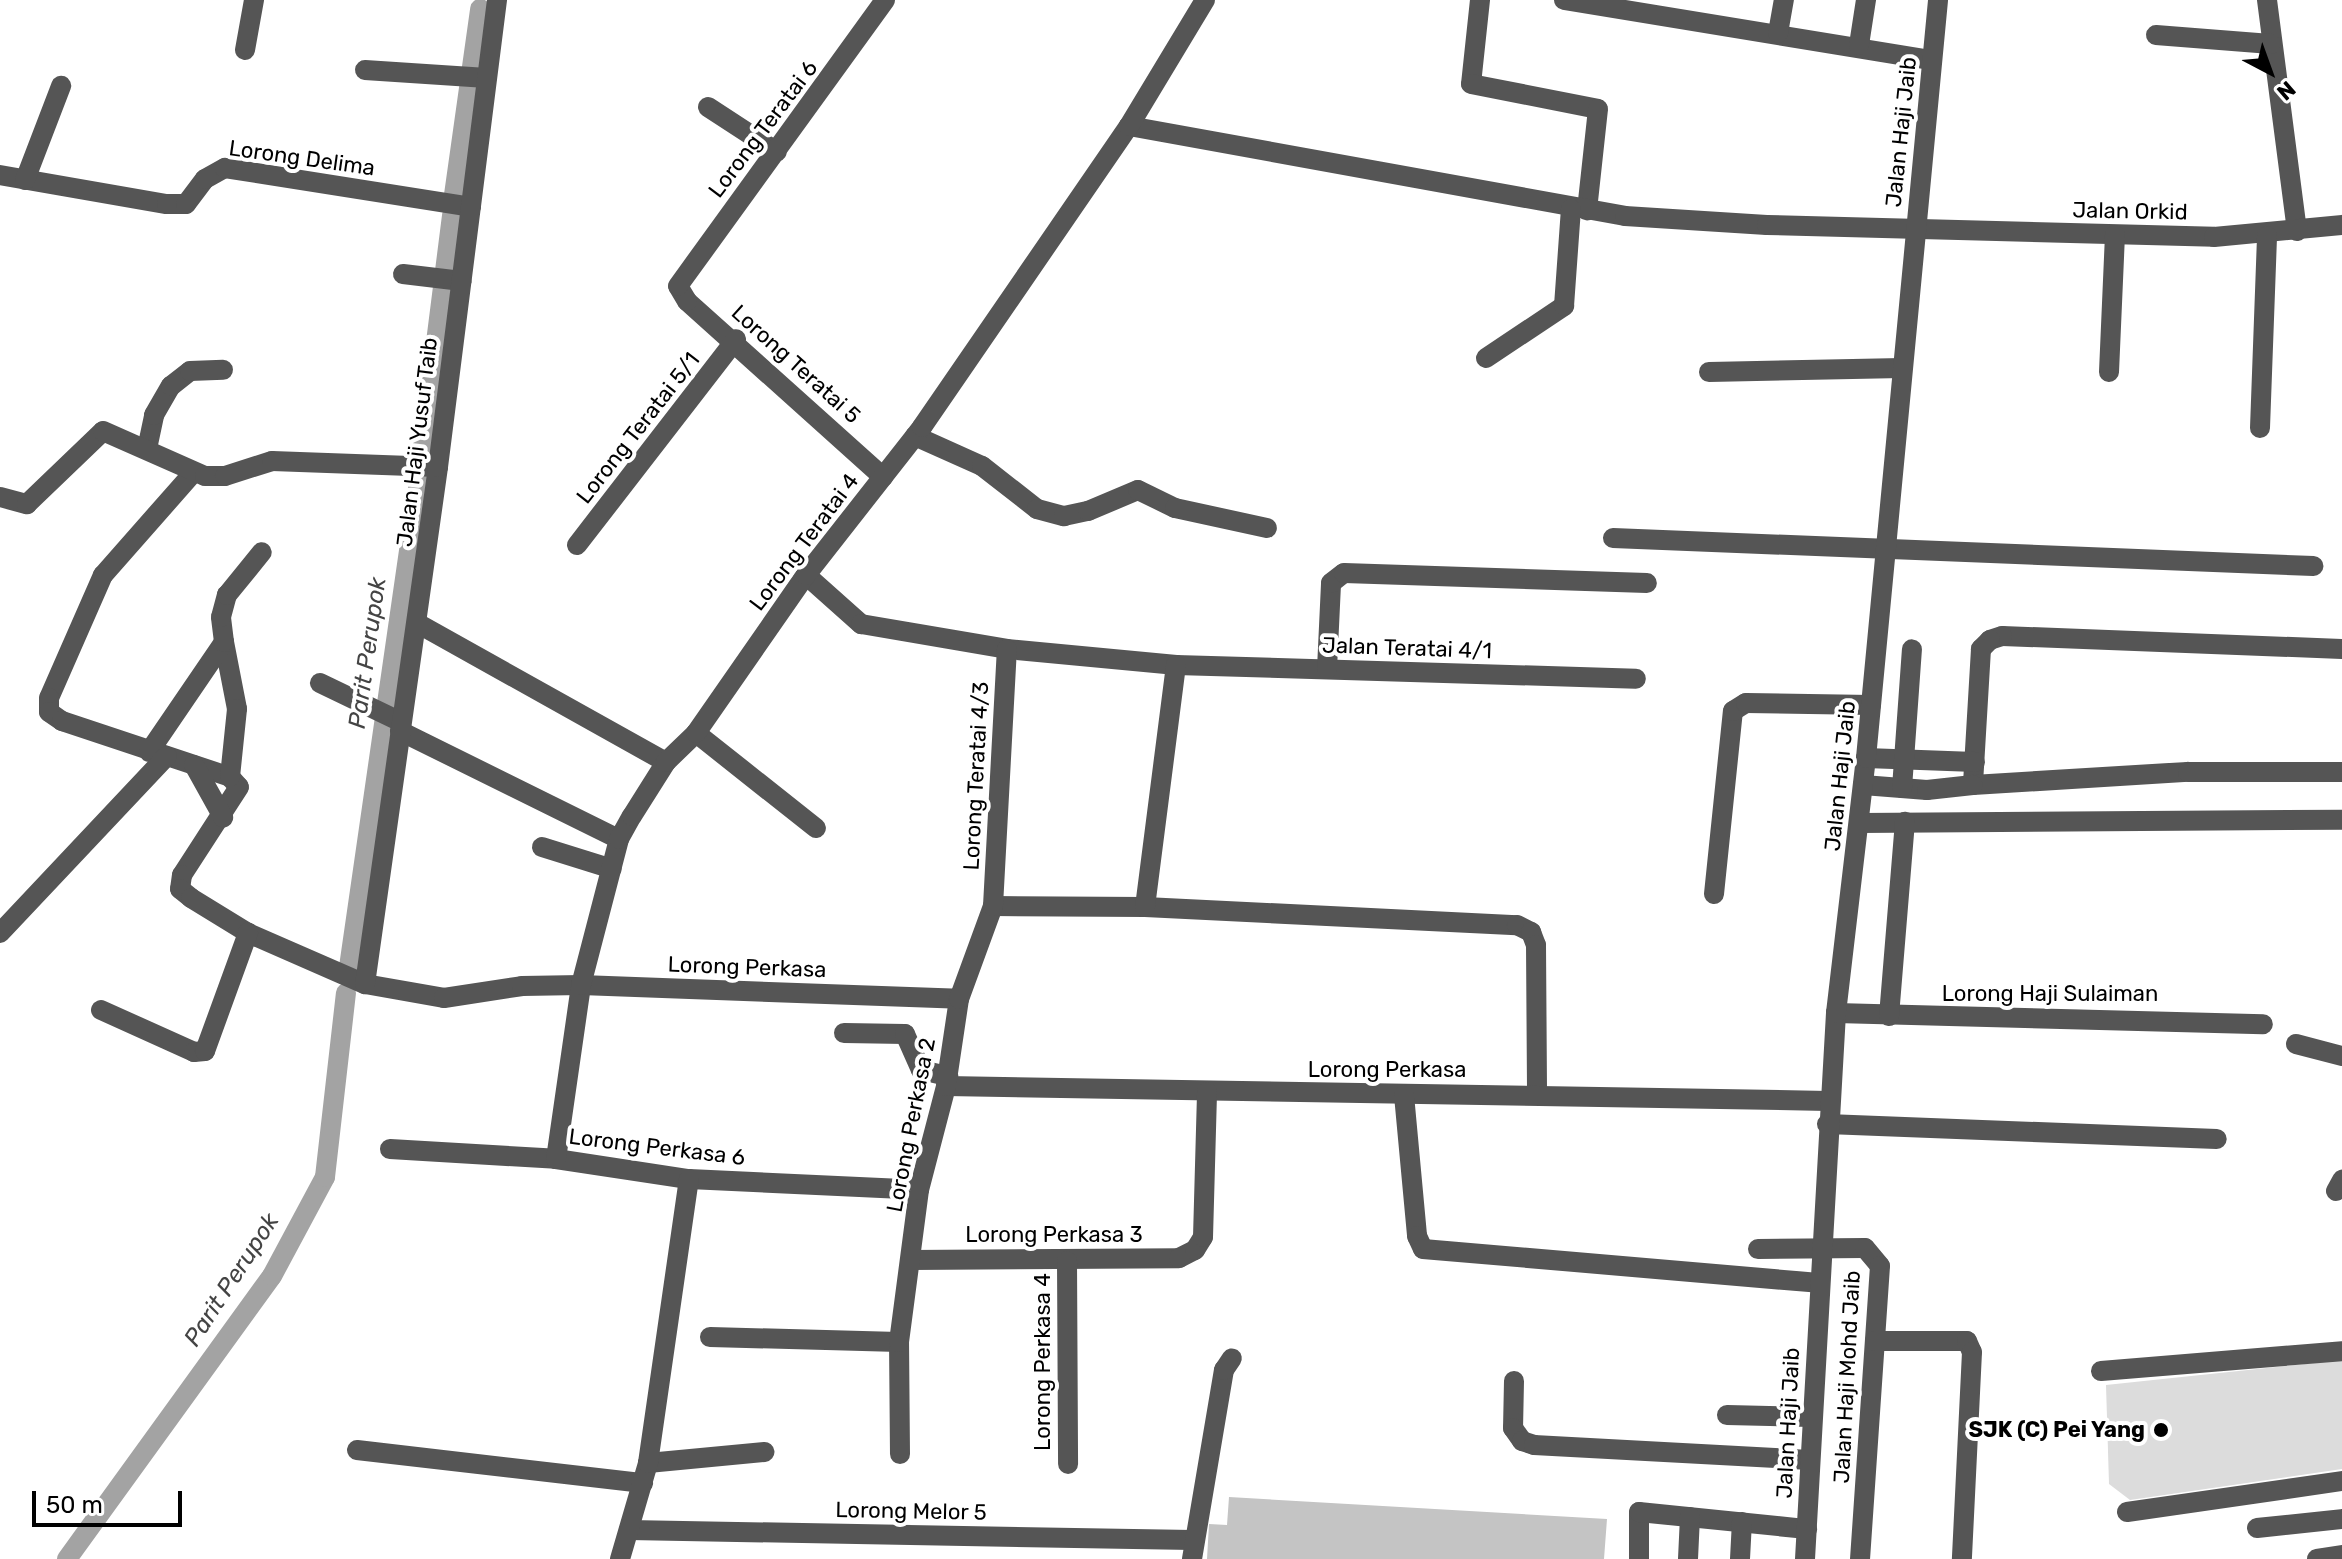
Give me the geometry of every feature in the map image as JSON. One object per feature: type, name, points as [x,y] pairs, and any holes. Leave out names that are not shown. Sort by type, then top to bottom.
[{"type":"street","points":[[245,50],[254,0]]},
{"type":"street","name":"Jalan Haji Yusuf Taib","points":[[365,984],[395,722],[417,623],[438,467],[452,279],[471,207],[478,77],[497,0]]},
{"type":"street","name":"Lorong Teratai 6","points":[[678,286],[885,0]]},
{"type":"street","name":"Lorong Teratai 4","points":[[556,1159],[581,985],[619,839],[666,762],[696,733],[806,575],[915,436],[1129,126],[1205,0]]},
{"type":"street","points":[[1480,0],[1471,84],[1598,109],[1564,306],[1486,358]]},
{"type":"street","points":[[1564,0],[1859,45],[1931,60]]},
{"type":"street","points":[[1778,33],[1784,0]]},
{"type":"street","points":[[1859,45],[1866,0]]},
{"type":"street","name":"Jalan Haji Jaib","points":[[1805,1559],[1828,1101],[1860,823],[1938,0]]},
{"type":"street","points":[[2267,0],[2297,231]]},
{"type":"street","points":[[2156,35],[2271,44]]},
{"type":"street","points":[[365,70],[478,77]]},
{"type":"street","points":[[25,180],[61,86]]},
{"type":"street","points":[[708,107],[777,152]]},
{"type":"street","name":"Jalan Orkid","points":[[1129,126],[1579,210],[1767,225],[2115,235],[2267,236],[2342,225]]},
{"type":"street","name":"Lorong Delima","points":[[0,175],[186,204],[205,179],[225,168],[471,207]]},
{"type":"street","points":[[2109,372],[2115,235]]},
{"type":"street","points":[[2260,428],[2267,236]]},
{"type":"street","points":[[403,274],[452,279]]},
{"type":"street","name":"Lorong Teratai 5","points":[[678,286],[687,301],[736,339],[883,477]]},
{"type":"street","name":"Lorong Teratai 5/1","points":[[577,545],[736,339]]},
{"type":"street","points":[[1709,372],[1902,368]]},
{"type":"street","points":[[147,449],[154,415],[171,386],[190,371],[223,370]]},
{"type":"street","points":[[0,497],[27,504],[103,431],[193,473],[225,476],[272,461],[438,467]]},
{"type":"street","points":[[915,436],[982,466],[1037,509],[1064,516],[1088,511],[1138,490],[1175,508],[1267,528]]},
{"type":"street","points":[[193,473],[103,575],[49,698],[49,712],[62,721],[230,777],[239,787],[223,817]]},
{"type":"street","points":[[1613,538],[1886,552],[2313,566]]},
{"type":"street","points":[[230,777],[237,709],[221,617],[227,595],[262,552]]},
{"type":"street","points":[[1327,669],[1331,583],[1344,573],[1647,583]]},
{"type":"street","name":"Jalan Teratai 4/1","points":[[806,575],[861,624],[1007,649],[1176,665],[1636,679]]},
{"type":"street","points":[[417,623],[666,762]]},
{"type":"street","points":[[1973,785],[1981,649],[2002,636],[2342,649]]},
{"type":"street","points":[[0,933],[158,754],[224,642]]},
{"type":"street","name":"Lorong Teratai 4/3","points":[[993,906],[1007,649]]},
{"type":"street","points":[[1902,788],[1912,649]]},
{"type":"street","points":[[1145,907],[1176,665]]},
{"type":"street","points":[[320,683],[619,839]]},
{"type":"street","points":[[1714,894],[1733,711],[1746,703],[1871,705]]},
{"type":"street","points":[[696,733],[816,828]]},
{"type":"street","points":[[1866,758],[1975,762]]},
{"type":"street","points":[[194,765],[223,817]]},
{"type":"street","points":[[1863,785],[1902,788],[2188,772],[2342,772]]},
{"type":"street","name":"Lorong Perkasa","points":[[223,817],[182,875],[180,889],[248,933],[365,984],[444,998],[522,986],[581,985],[959,999]]},
{"type":"street","points":[[1860,823],[2342,820]]},
{"type":"street","points":[[1889,1016],[1905,822]]},
{"type":"street","points":[[542,847],[612,869]]},
{"type":"street","points":[[993,906],[1145,907],[1517,925],[1531,932],[1536,945],[1537,1093]]},
{"type":"street","name":"Lorong Perkasa 2","points":[[900,1454],[899,1342],[919,1190],[947,1081],[959,999],[993,906]]},
{"type":"street","points":[[101,1010],[194,1052],[205,1051],[248,933]]},
{"type":"street","name":"Lorong Haji Sulaiman","points":[[1836,1013],[2263,1024]]},
{"type":"street","points":[[844,1033],[905,1034],[921,1070],[947,1081]]},
{"type":"street","points":[[2296,1044],[2342,1056]]},
{"type":"street","name":"Lorong Perkasa","points":[[947,1081],[1207,1092],[1404,1095],[1537,1093],[1828,1101]]},
{"type":"street","name":"Lorong Perkasa 3","points":[[911,1260],[1179,1258],[1195,1250],[1203,1237],[1207,1092]]},
{"type":"street","points":[[1404,1095],[1417,1236],[1423,1249],[1819,1283]]},
{"type":"street","points":[[1827,1124],[2217,1139]]},
{"type":"street","name":"Lorong Perkasa 6","points":[[390,1149],[556,1159],[689,1179],[919,1190]]},
{"type":"street","points":[[620,1559],[646,1473],[689,1179]]},
{"type":"street","name":"Jalan Haji Mohd Jaib","points":[[1820,1250],[1865,1248],[1875,1254],[1880,1266],[1860,1559]]},
{"type":"street","points":[[1758,1249],[1820,1250]]},
{"type":"street","name":"Lorong Perkasa 4","points":[[1067,1261],[1068,1464]]},
{"type":"street","points":[[710,1337],[899,1342]]},
{"type":"street","points":[[1875,1341],[1967,1341],[1972,1352],[1962,1559]]},
{"type":"street","points":[[2101,1371],[2342,1351]]},
{"type":"street","points":[[1192,1550],[1224,1370],[1232,1358]]},
{"type":"street","points":[[1514,1381],[1513,1428],[1522,1441],[1534,1445],[1810,1460]]},
{"type":"street","points":[[1727,1415],[1812,1417]]},
{"type":"street","points":[[357,1450],[646,1473],[764,1452]]},
{"type":"street","points":[[2127,1512],[2342,1481]]},
{"type":"street","points":[[1639,1559],[1639,1512],[1807,1529]]},
{"type":"street","points":[[1688,1559],[1690,1517]]},
{"type":"street","points":[[2257,1528],[2342,1519]]},
{"type":"street","points":[[1740,1559],[1742,1522]]},
{"type":"street","name":"Lorong Melor 5","points":[[629,1530],[1192,1550]]},
{"type":"street","points":[[2317,1559],[2342,1555]]},
{"type":"shaded area","points":[[2342,1360],[2342,1469],[2130,1500],[2109,1484],[2106,1385]]},
{"type":"building","points":[[1229,1497],[1607,1519],[1604,1559],[1207,1559],[1209,1524],[1227,1525]]},
{"type":"waterway","name":"Parit Perupok","points":[[454,195],[480,9]]},
{"type":"waterway","name":"Parit Perupok","points":[[421,461],[452,215]]},
{"type":"waterway","name":"Parit Perupok","points":[[348,974],[419,481]]},
{"type":"waterway","name":"Parit Perupok","points":[[67,1559],[272,1276],[325,1177],[346,993]]},
{"type":"place","name":"SJK (C) Pei Yang","points":[[2161,1430]]}]
